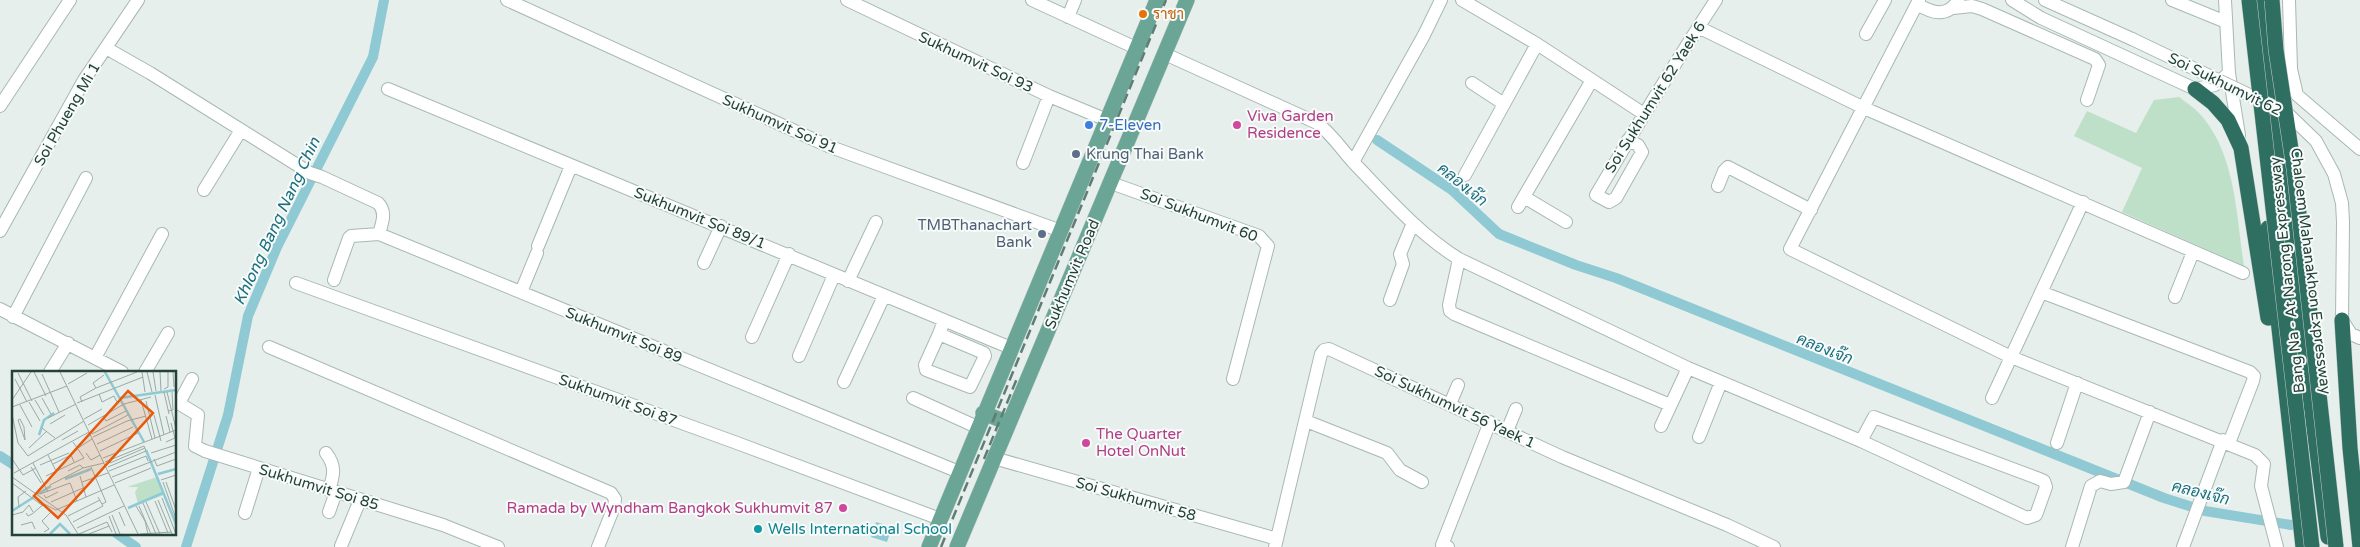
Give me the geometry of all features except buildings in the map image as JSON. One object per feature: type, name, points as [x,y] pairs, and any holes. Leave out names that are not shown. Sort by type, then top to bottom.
[{"type":"highway","points":[[2242,0],[2303,547]]},
{"type":"highway","name":"Bang Na - At Narong Expressway","points":[[2250,0],[2312,547]]},
{"type":"highway","name":"Chaloem Mahanakhon Expressway","points":[[2259,0],[2329,547]]},
{"type":"highway","name":"Bang Na - At Narong Expressway","points":[[2272,0],[2276,50],[2294,170],[2336,547]]},
{"type":"highway","points":[[2196,89],[2228,120],[2241,148],[2277,376],[2289,432]]},
{"type":"highway","points":[[2342,320],[2350,448],[2360,547]]},
{"type":"main road","name":"Sukhumvit Road","points":[[929,547],[980,420],[1157,0]]},
{"type":"main road","name":"Sukhumvit Road","points":[[957,547],[1187,0]]},
{"type":"main road","points":[[980,420],[1009,423]]},
{"type":"street","points":[[0,106],[70,0]]},
{"type":"street","name":"Soi Phueng Mi 1","points":[[0,231],[84,80],[138,0]]},
{"type":"street","name":"Sukhumvit Soi 91","points":[[506,0],[828,146],[1061,230]]},
{"type":"street","name":"Sukhumvit Soi 93","points":[[847,0],[1049,96],[1107,120]]},
{"type":"street","points":[[1032,0],[1136,48]]},
{"type":"street","points":[[1068,17],[1075,0]]},
{"type":"street","points":[[1353,162],[1424,35],[1441,0]]},
{"type":"street","points":[[1462,0],[1537,44],[1644,114]]},
{"type":"street","name":"Soi Sukhumvit 62 Yaek 6","points":[[1628,140],[1638,145],[1642,152],[1616,198],[1609,202],[1596,195],[1628,140],[1644,114],[1716,0]]},
{"type":"street","points":[[1866,34],[1885,0]]},
{"type":"street","points":[[2012,0],[2041,18],[2196,89],[2215,85],[2229,73]]},
{"type":"street","name":"Soi Sukhumvit 62","points":[[2045,0],[2287,113],[2316,141],[2334,174],[2342,203],[2342,320]]},
{"type":"street","points":[[2172,0],[2226,22]]},
{"type":"street","points":[[2224,0],[2229,73],[2241,148]]},
{"type":"street","points":[[2289,0],[2291,69],[2297,95],[2360,149]]},
{"type":"street","points":[[2087,100],[2098,72],[2099,64],[2095,60],[1982,9],[1956,4],[1946,12],[1937,13],[1918,2],[1790,249],[2011,357],[2226,441],[2255,455],[2264,464],[2261,486],[2276,542]]},
{"type":"street","points":[[1698,27],[1864,108],[2243,273]]},
{"type":"street","points":[[1465,175],[1537,44]]},
{"type":"street","points":[[106,48],[310,173],[378,202],[383,208],[384,214],[379,234],[351,236],[348,238],[334,280]]},
{"type":"street","points":[[1165,54],[1325,129],[1353,162],[1425,235],[1459,259],[1688,368],[1861,440],[2027,518],[2036,515],[2046,487],[2044,481],[2037,478],[1874,418],[1861,440]]},
{"type":"street","points":[[1566,222],[1521,202],[1592,80]]},
{"type":"street","points":[[1472,83],[1504,104]]},
{"type":"street","name":"Sukhumvit Soi 89/1","points":[[388,89],[571,166],[789,254],[848,281],[1011,348]]},
{"type":"street","points":[[1023,163],[1049,96]]},
{"type":"street","points":[[204,190],[241,130]]},
{"type":"street","points":[[521,292],[571,166]]},
{"type":"street","points":[[1718,186],[1724,171],[1728,167],[1811,210]]},
{"type":"street","points":[[13,317],[86,178]]},
{"type":"street","name":"Soi Sukhumvit 60","points":[[1111,183],[1259,236],[1268,246],[1233,378]]},
{"type":"street","points":[[1992,398],[2083,202]]},
{"type":"street","points":[[848,281],[876,222]]},
{"type":"street","points":[[1390,300],[1403,264],[1400,254],[1413,223]]},
{"type":"street","points":[[704,264],[721,226]]},
{"type":"street","points":[[95,358],[162,234]]},
{"type":"street","name":"Sukhumvit Soi 89","points":[[379,234],[959,472]]},
{"type":"street","points":[[2175,297],[2193,252]]},
{"type":"street","points":[[752,337],[789,254]]},
{"type":"street","points":[[1459,259],[1449,305],[1450,311],[1454,314],[1670,405]]},
{"type":"street","points":[[799,356],[834,275]]},
{"type":"street","name":"Sukhumvit Soi 87","points":[[296,283],[738,443],[940,519]]},
{"type":"street","points":[[2042,292],[2250,372],[2254,376],[2254,381],[2200,496],[2182,547]]},
{"type":"street","points":[[844,382],[884,296]]},
{"type":"street","points":[[0,309],[120,371]]},
{"type":"street","points":[[939,334],[984,353],[985,356],[970,387],[926,370],[925,365],[944,320]]},
{"type":"street","points":[[2342,320],[2351,334],[2360,338]]},
{"type":"street","points":[[146,371],[168,333]]},
{"type":"street","points":[[51,371],[68,343]]},
{"type":"street","points":[[269,347],[611,493],[615,499],[614,507],[598,547]]},
{"type":"street","name":"Soi Sukhumvit 56 Yaek 1","points":[[1276,543],[1321,354],[1324,350],[1328,349],[1490,422],[1562,457],[1727,525],[1774,547]]},
{"type":"street","points":[[1661,426],[1688,368]]},
{"type":"street","points":[[177,402],[192,379]]},
{"type":"street","points":[[1699,437],[1721,382]]},
{"type":"street","points":[[2057,442],[2077,383]]},
{"type":"street","points":[[1450,404],[1458,385]]},
{"type":"street","points":[[913,398],[980,420]]},
{"type":"street","name":"Sukhumvit Soi 85","points":[[177,402],[198,415],[195,446],[205,451],[443,526],[498,547]]},
{"type":"street","points":[[1507,430],[1516,409]]},
{"type":"street","points":[[2072,547],[2091,486],[2100,481],[2111,484],[2124,482],[2150,412]]},
{"type":"street","points":[[1306,421],[1387,452],[1400,470],[1422,482]]},
{"type":"street","points":[[1448,547],[1442,544],[1490,422]]},
{"type":"street","points":[[326,453],[331,460],[334,471],[329,512]]},
{"type":"street","name":"Soi Sukhumvit 58","points":[[994,458],[1276,543]]},
{"type":"street","points":[[245,513],[259,468]]},
{"type":"street","points":[[341,546],[360,500]]},
{"type":"green space","points":[[2179,97],[2197,111],[2210,127],[2220,144],[2232,184],[2244,266],[2122,212],[2142,168],[2074,136],[2087,111],[2136,133],[2154,100]]},
{"type":"water","points":[[876,522],[892,527],[887,542],[871,537]]},
{"type":"waterway","name":"Khlong Bang Nang Chin","points":[[186,547],[228,415],[248,316],[277,247],[373,57],[384,0]]},
{"type":"waterway","name":"คลองเจ๊ก","points":[[1377,140],[1452,190],[1499,234],[1576,265],[1616,278],[2164,498],[2205,511],[2291,525]]},
{"type":"waterway","points":[[0,456],[12,464]]},
{"type":"waterway","points":[[117,534],[136,547]]},
{"type":"railway","points":[[941,547],[1166,0]]},
{"type":"railway","points":[[984,459],[1018,376]]},
{"type":"place","name":"ราชา","points":[[1143,14]]},
{"type":"place","name":"7-Eleven","points":[[1089,125]]},
{"type":"place","name":"Viva Garden Residence","points":[[1237,125]]},
{"type":"place","name":"Krung Thai Bank","points":[[1076,154]]},
{"type":"place","name":"TMBThanachart Bank","points":[[1042,234]]},
{"type":"place","name":"The Quarter Hotel OnNut","points":[[1086,443]]},
{"type":"place","name":"Ramada by Wyndham Bangkok Sukhumvit 87","points":[[843,508]]},
{"type":"place","name":"Wells International School","points":[[758,529]]}]
